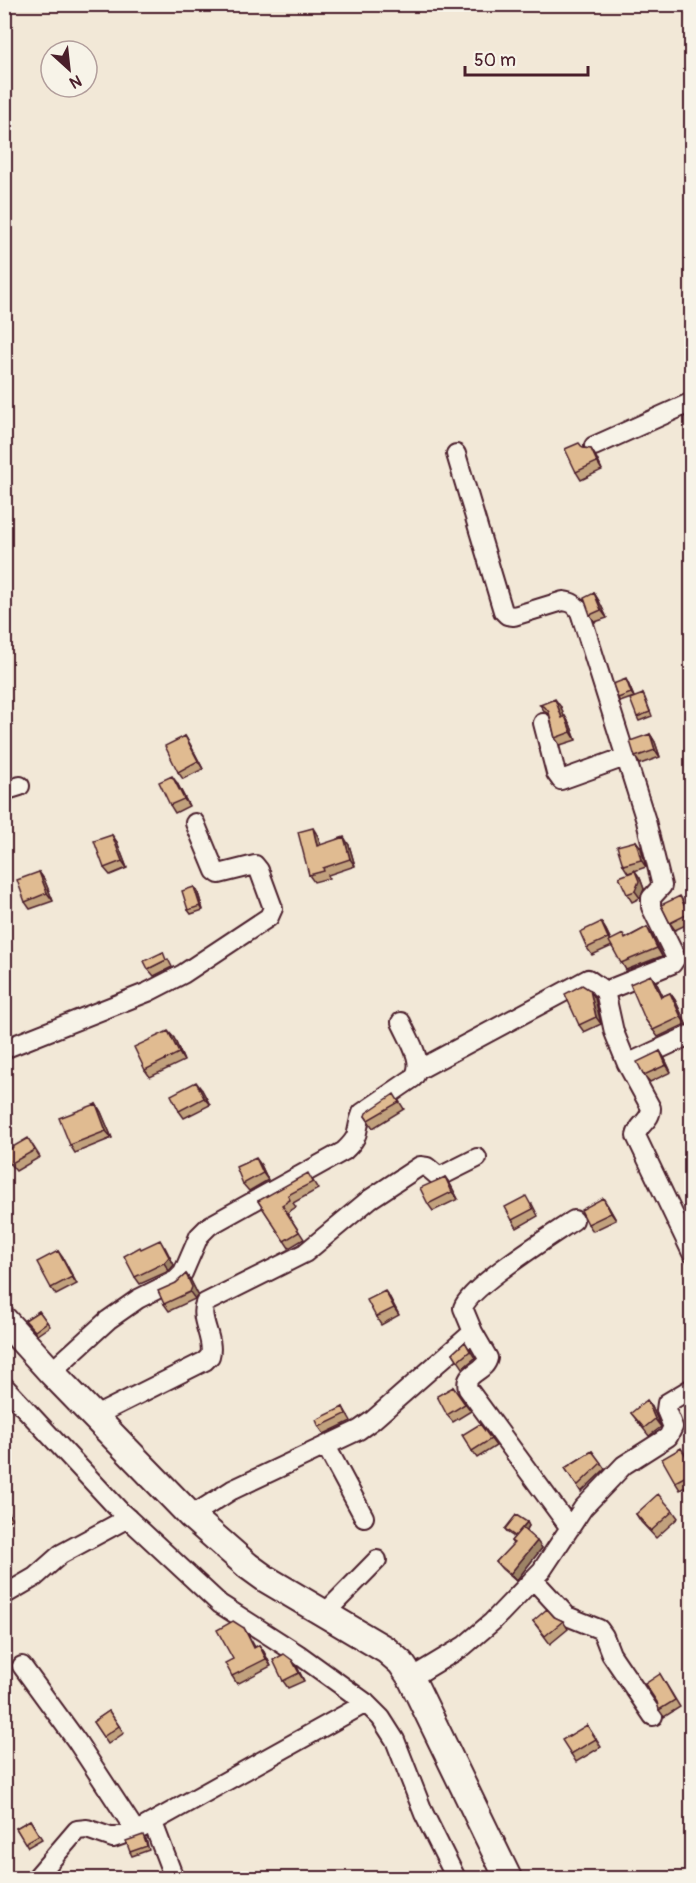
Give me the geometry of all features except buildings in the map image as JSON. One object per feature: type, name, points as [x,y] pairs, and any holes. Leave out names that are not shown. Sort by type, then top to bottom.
[{"type":"main road","points":[[4,1320],[155,1481],[248,1566],[386,1650],[401,1663],[411,1678],[508,1878]]},
{"type":"street","points":[[594,446],[692,402]]},
{"type":"street","points":[[456,454],[502,611],[514,616],[563,601],[576,605],[580,612],[648,831],[662,886],[651,898],[651,907],[676,958],[672,964],[605,991]]},
{"type":"street","points":[[543,723],[556,773],[561,780],[625,757]]},
{"type":"street","points":[[4,1049],[148,992],[183,974],[269,917],[273,908],[259,870],[255,865],[219,874],[215,871],[195,824]]},
{"type":"street","points":[[419,1067],[420,1069],[588,979],[605,991],[615,1032],[627,1064],[651,1108],[650,1116],[639,1128],[636,1136],[692,1253]]},
{"type":"street","points":[[51,1372],[108,1320],[138,1299],[176,1280],[188,1264],[195,1243],[209,1226],[344,1151],[358,1135],[362,1113],[418,1073],[419,1067],[401,1022]]},
{"type":"street","points":[[627,1064],[692,1034]]},
{"type":"street","points":[[95,1416],[210,1356],[211,1346],[203,1312],[205,1302],[305,1253],[370,1199],[420,1166],[427,1167],[439,1178],[477,1158]]},
{"type":"street","points":[[570,1528],[468,1389],[466,1383],[469,1376],[483,1369],[488,1358],[463,1308],[468,1298],[503,1269],[574,1220]]},
{"type":"street","points":[[191,1516],[232,1490],[358,1430],[386,1411],[473,1332]]},
{"type":"street","points":[[4,1386],[129,1518],[219,1604],[298,1654],[366,1703],[385,1723],[395,1740],[424,1814],[456,1878]]},
{"type":"street","points":[[411,1678],[464,1646],[492,1622],[542,1569],[583,1508],[624,1465],[668,1437],[673,1427],[666,1410],[667,1403],[692,1388]]},
{"type":"street","points":[[326,1446],[364,1517]]},
{"type":"street","points":[[4,1595],[35,1577],[61,1554],[129,1518]]},
{"type":"street","points":[[324,1614],[377,1560]]},
{"type":"street","points":[[533,1579],[567,1616],[599,1629],[611,1654],[653,1716]]},
{"type":"street","points":[[22,1666],[76,1740],[135,1830]]},
{"type":"street","points":[[36,1878],[77,1830],[87,1829],[113,1838],[153,1823],[366,1703]]},
{"type":"street","points":[[153,1823],[174,1878]]}]
